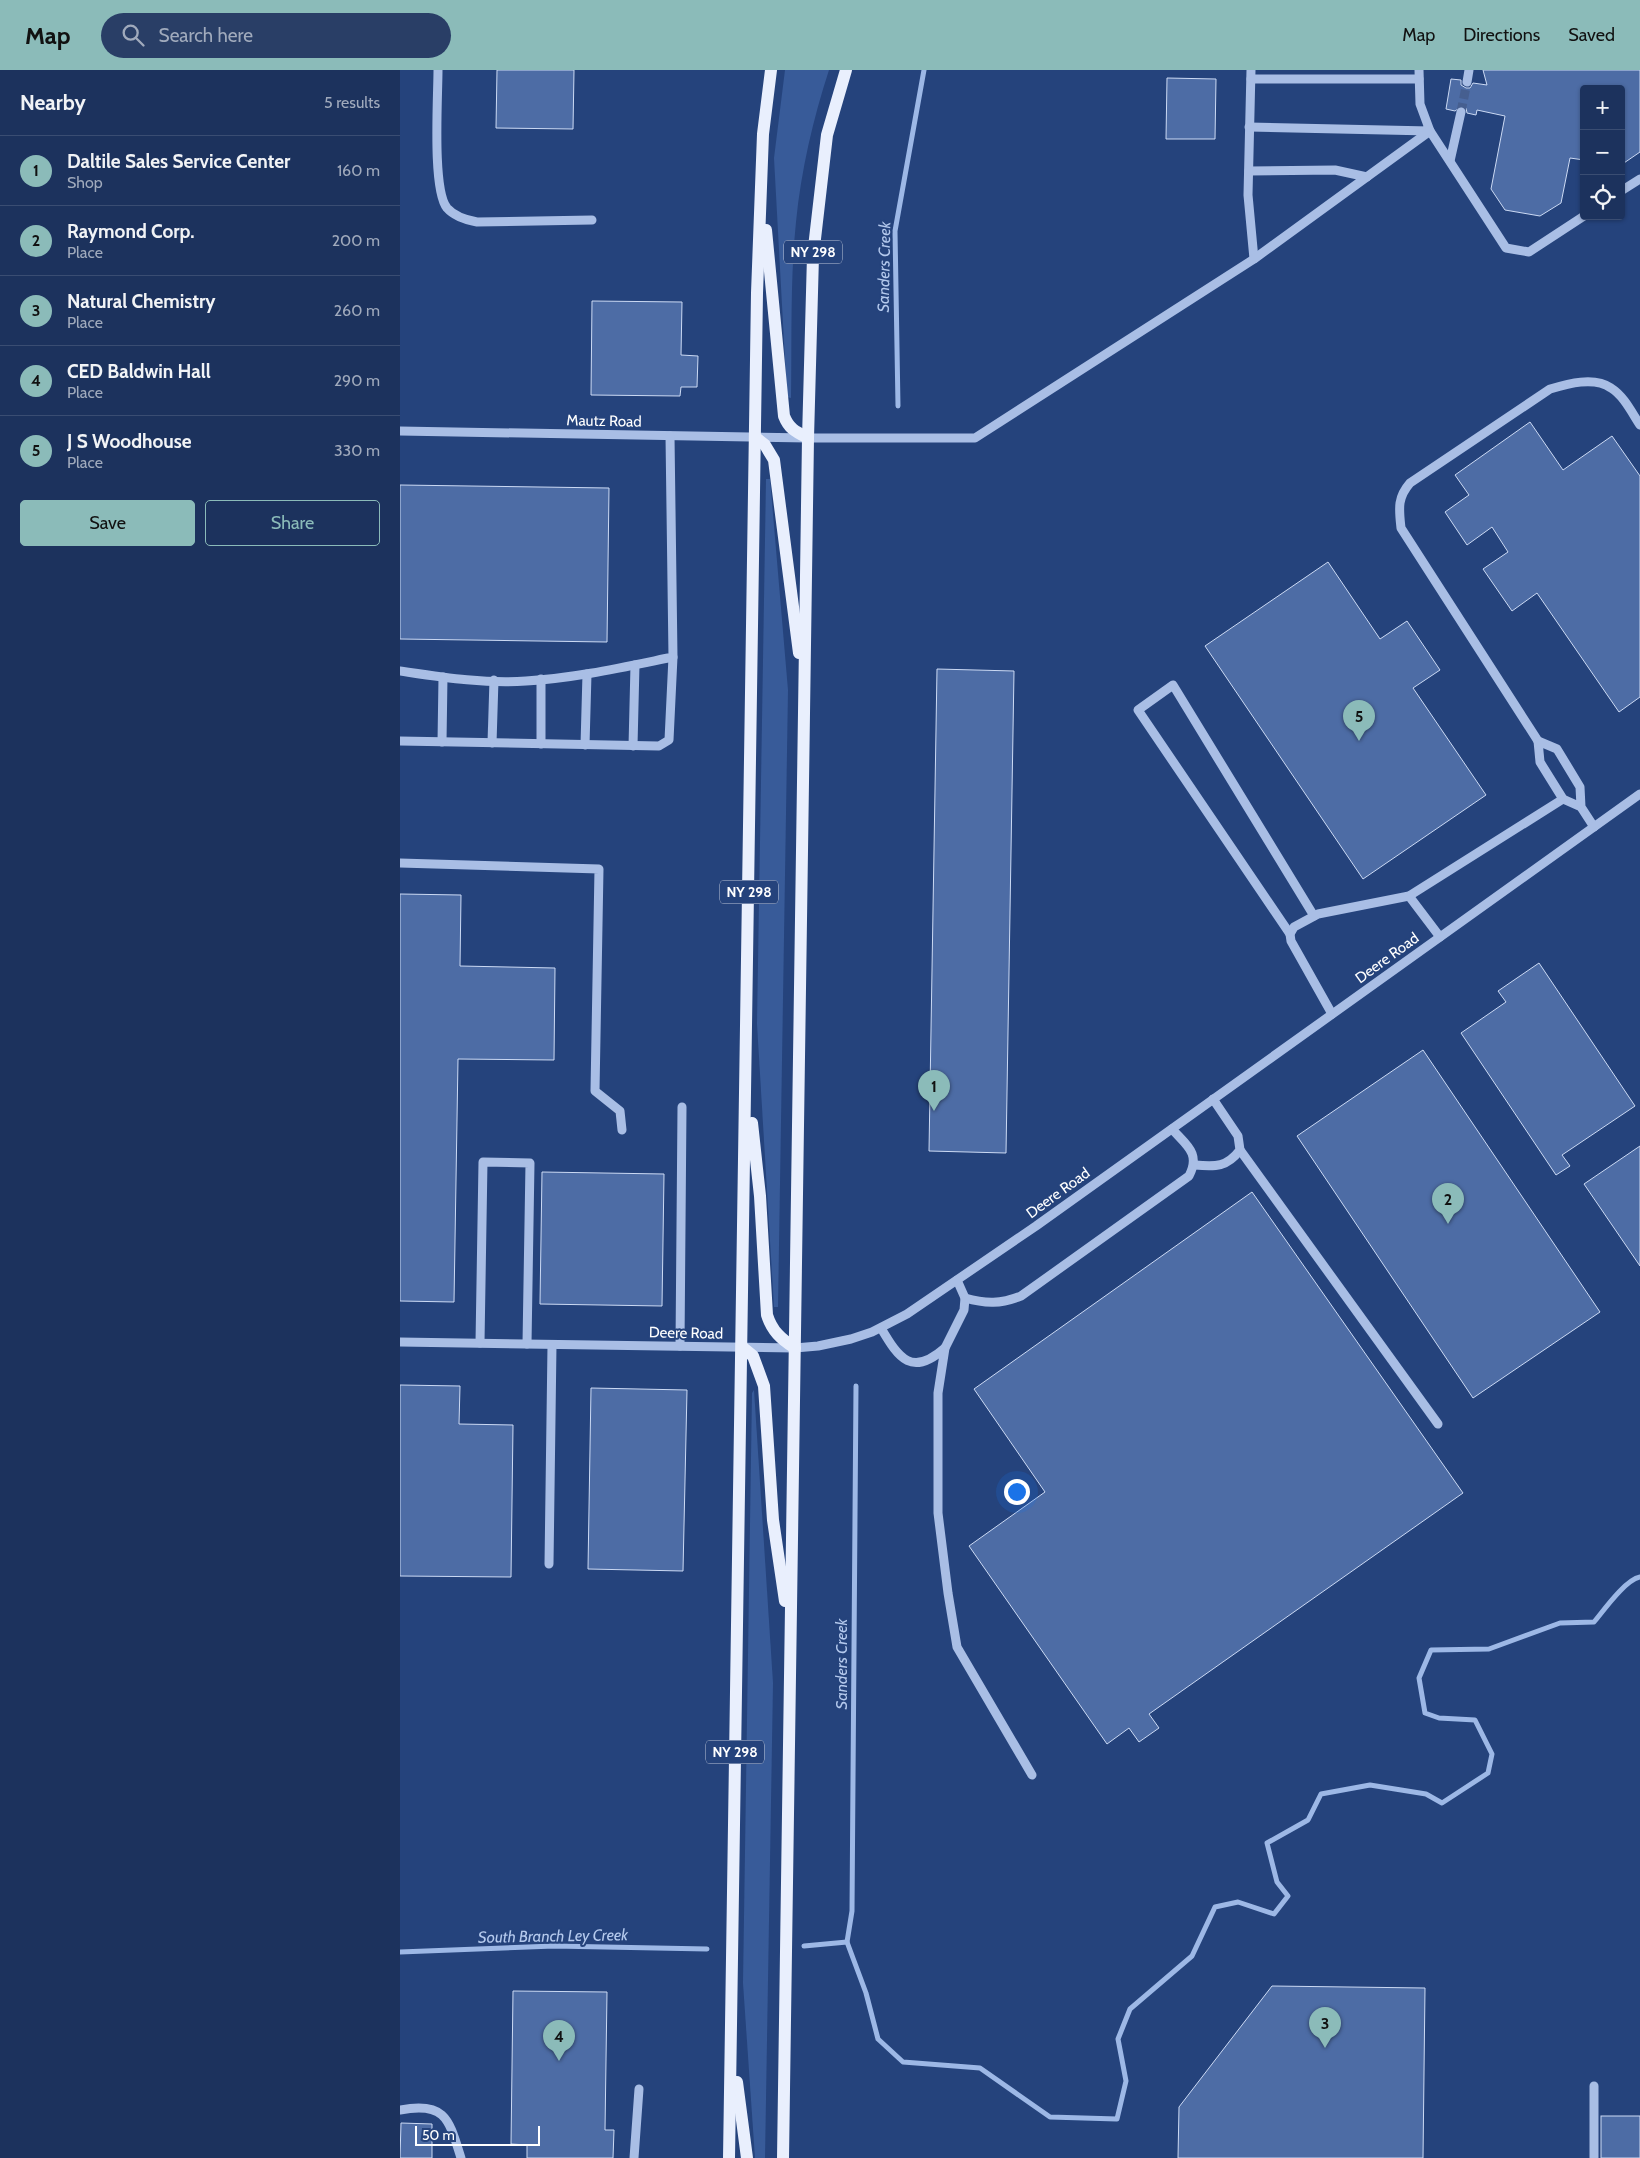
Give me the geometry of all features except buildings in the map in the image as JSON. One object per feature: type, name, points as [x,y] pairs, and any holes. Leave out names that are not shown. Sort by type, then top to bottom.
[{"type":"main road","name":"NY 298","points":[[729,2158],[757,293],[763,134],[771,70]]},
{"type":"main road","name":"NY 298","points":[[783,2158],[808,438],[815,237],[828,135],[846,70]]},
{"type":"main road","points":[[762,178],[784,416],[787,424],[793,430],[808,438]]},
{"type":"main road","points":[[755,437],[765,445],[774,460],[805,696]]},
{"type":"main road","points":[[746,1071],[760,1196],[768,1315],[770,1324],[777,1335],[795,1348]]},
{"type":"main road","points":[[742,1347],[754,1356],[764,1386],[773,1520],[791,1636]]},
{"type":"main road","points":[[731,2037],[747,2158]]},
{"type":"street","points":[[438,70],[440,188],[446,207],[460,218],[477,222],[592,220]]},
{"type":"street","points":[[1468,82],[1469,70]]},
{"type":"street","points":[[1254,259],[1248,171],[1251,75],[1419,75],[1420,104],[1430,131],[1506,248],[1529,252],[1580,219]]},
{"type":"street","points":[[1450,161],[1461,112]]},
{"type":"street","points":[[1249,127],[1430,131]]},
{"type":"street","name":"Mautz Road","points":[[400,431],[808,438],[975,438],[1254,259],[1430,131]]},
{"type":"street","points":[[1248,171],[1335,170],[1367,177]]},
{"type":"street","points":[[1625,189],[1640,179]]},
{"type":"street","points":[[1594,827],[1581,808],[1563,799],[1540,762],[1538,741],[1401,528],[1399,510],[1402,493],[1410,483],[1550,389],[1571,382],[1592,383],[1611,387],[1623,400],[1640,425]]},
{"type":"street","points":[[400,741],[659,746],[668,740],[673,657],[670,436]]},
{"type":"street","points":[[400,671],[442,677],[494,680],[542,679],[587,674],[673,657]]},
{"type":"street","points":[[633,746],[635,665]]},
{"type":"street","points":[[585,744],[587,674]]},
{"type":"street","points":[[442,677],[442,742]]},
{"type":"street","points":[[541,744],[542,679]]},
{"type":"street","points":[[492,743],[494,680]]},
{"type":"street","points":[[1314,916],[1173,685],[1138,710],[1290,934],[1291,941],[1332,1014]]},
{"type":"street","points":[[1538,741],[1557,749],[1580,787],[1581,808]]},
{"type":"street","name":"Deere Road","points":[[400,1342],[795,1348],[818,1346],[851,1339],[881,1328],[907,1314],[957,1280],[1172,1129],[1640,794]]},
{"type":"street","points":[[1290,934],[1294,927],[1314,916],[1409,896],[1563,799]]},
{"type":"street","points":[[400,863],[599,869],[595,1091],[620,1110],[622,1130]]},
{"type":"street","points":[[1409,896],[1440,937]]},
{"type":"street","points":[[1213,1099],[1238,1136],[1240,1150],[1438,1424]]},
{"type":"street","points":[[680,1346],[682,1107]]},
{"type":"street","points":[[965,1298],[981,1302],[1003,1303],[1020,1296],[1189,1176],[1195,1165],[1192,1152],[1172,1129]]},
{"type":"street","points":[[1195,1165],[1213,1167],[1232,1162],[1240,1150]]},
{"type":"street","points":[[480,1343],[483,1162],[530,1163],[527,1344]]},
{"type":"street","points":[[957,1280],[965,1298],[964,1310],[945,1348],[938,1393],[938,1514],[957,1647],[1032,1775]]},
{"type":"street","points":[[881,1328],[894,1352],[908,1361],[932,1360],[945,1348]]},
{"type":"street","points":[[549,1564],[552,1345]]},
{"type":"street","points":[[1594,2086],[1594,2158]]},
{"type":"street","points":[[634,2158],[639,2089]]},
{"type":"street","points":[[400,2110],[437,2110],[444,2115],[461,2158]]},
{"type":"shaded area","points":[[785,70],[829,70],[808,145],[798,203],[793,266],[791,398],[787,397],[774,158]]},
{"type":"shaded area","points":[[766,479],[770,479],[788,690],[778,1307],[774,1307],[757,1024]]},
{"type":"shaded area","points":[[754,1390],[773,1683],[765,2158],[755,2158],[743,1983],[752,1393]]},
{"type":"waterway","name":"Sanders Creek","points":[[898,406],[895,231],[924,70]]},
{"type":"waterway","name":"Sanders Creek","points":[[847,1942],[852,1911],[856,1386]]},
{"type":"waterway","name":"South Branch Ley Creek","points":[[804,1946],[847,1942],[866,1993],[878,2039],[903,2062],[980,2068],[1050,2117],[1117,2119],[1126,2081],[1118,2039],[1130,2009],[1192,1956],[1215,1907],[1238,1902],[1274,1914],[1288,1896],[1277,1882],[1267,1843],[1308,1820],[1321,1794],[1370,1785],[1426,1794],[1442,1803],[1488,1773],[1492,1754],[1475,1720],[1439,1718],[1425,1713],[1419,1678],[1431,1650],[1489,1649],[1560,1623],[1594,1622],[1621,1589],[1634,1579],[1640,1577]]},
{"type":"waterway","name":"South Branch Ley Creek","points":[[400,1952],[554,1946],[707,1949]]},
{"type":"tunnel","points":[[1461,112],[1467,82]]},
{"type":"place","name":"J S Woodhouse","points":[[1359,741]]},
{"type":"place","name":"Daltile Sales Service Center","points":[[934,1111]]},
{"type":"place","name":"Raymond Corp.","points":[[1448,1224]]},
{"type":"place","name":"Natural Chemistry","points":[[1325,2048]]},
{"type":"place","name":"CED Baldwin Hall","points":[[559,2061]]}]
